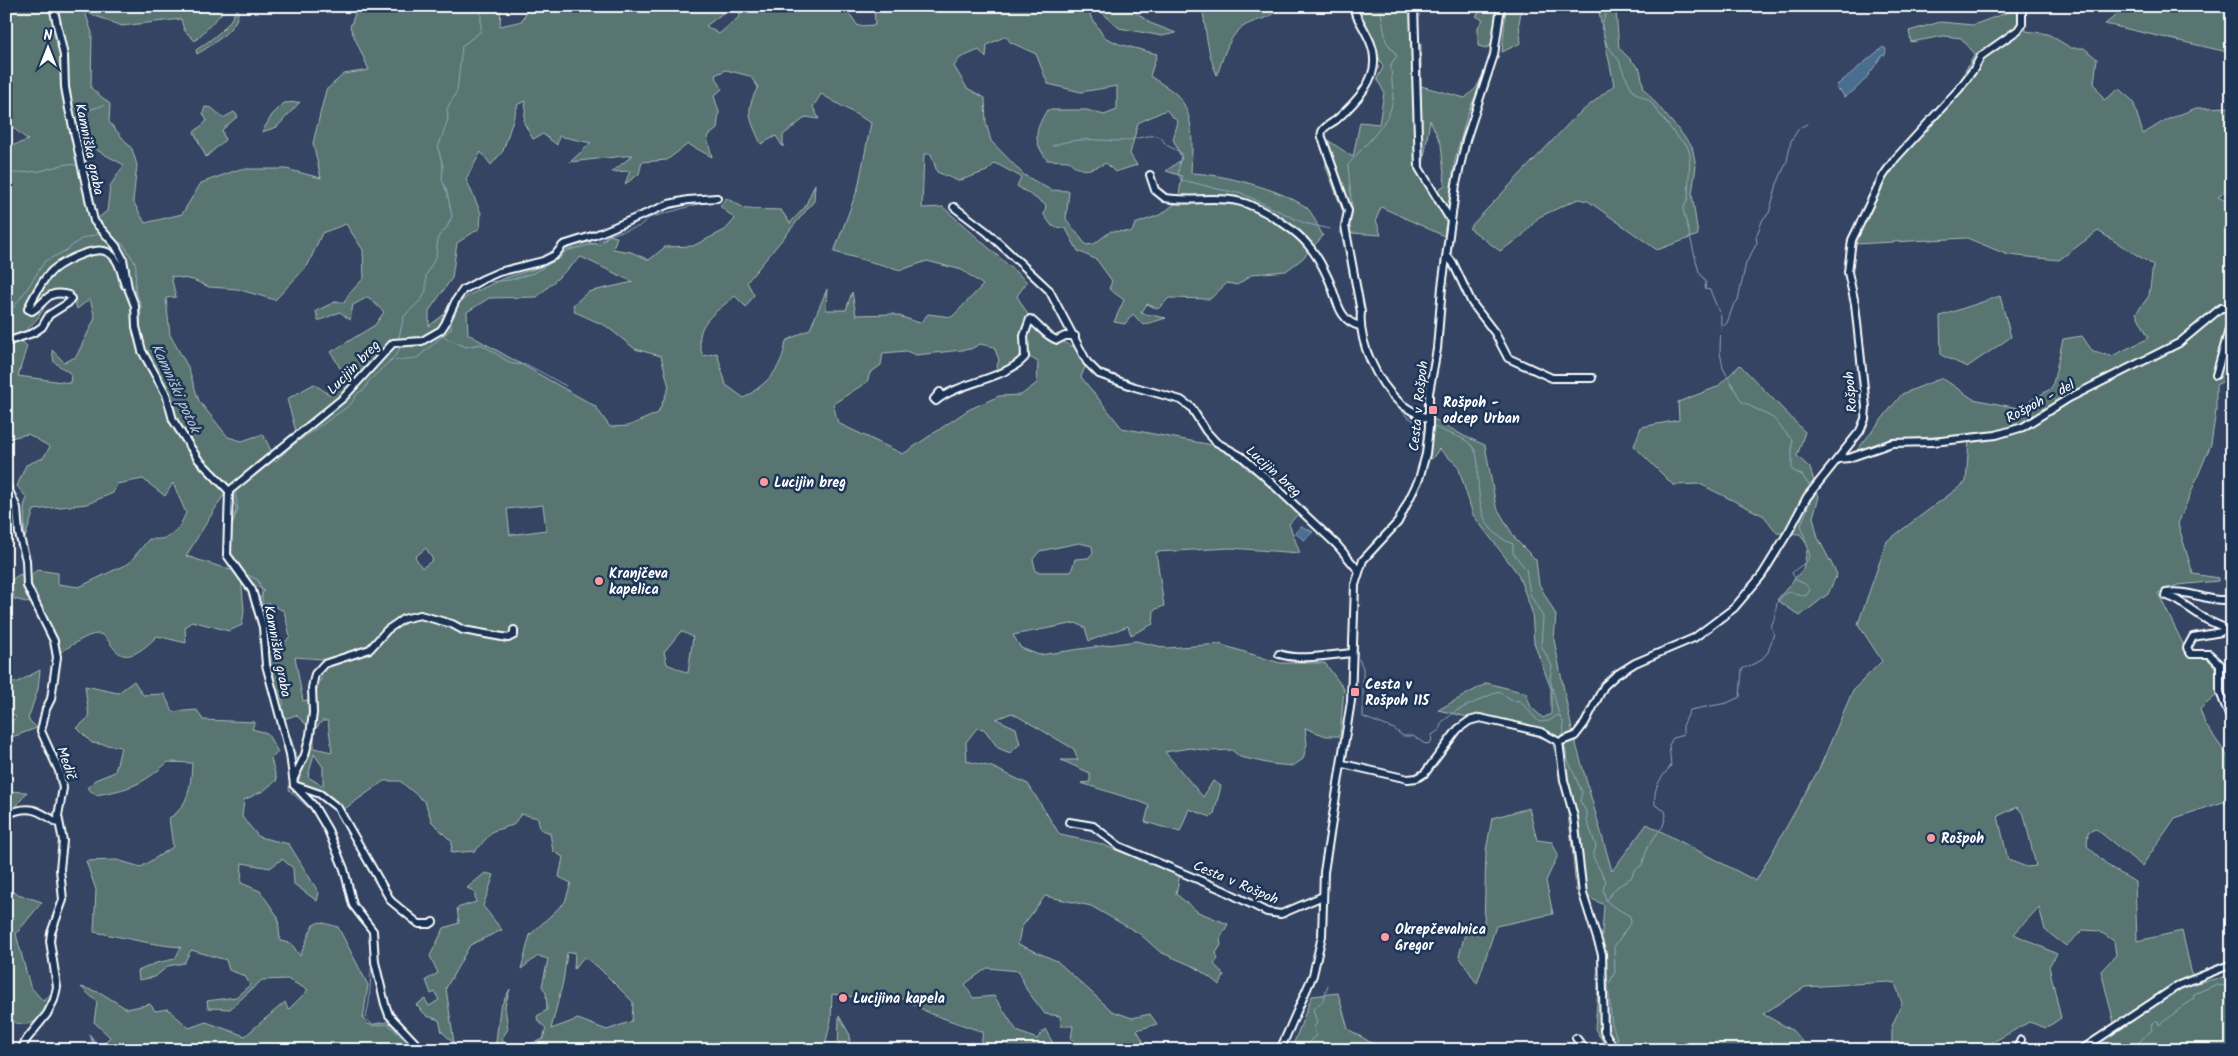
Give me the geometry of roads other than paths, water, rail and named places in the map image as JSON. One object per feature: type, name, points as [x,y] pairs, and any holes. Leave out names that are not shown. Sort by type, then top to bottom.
[{"type":"street","name":"Kamniška graba","points":[[53,6],[64,56],[66,94],[77,154],[84,173],[94,221],[116,246],[123,258],[128,288],[135,306],[136,327],[142,351],[166,394],[173,420],[198,459],[229,491],[227,555],[252,590],[263,627],[266,665],[278,713],[287,738],[293,777]]},
{"type":"street","points":[[1352,6],[1370,43],[1374,60],[1372,75],[1362,92],[1322,132],[1325,149],[1336,172],[1348,211],[1345,226],[1361,312],[1360,326],[1365,347],[1391,394],[1400,404],[1429,419]]},
{"type":"street","points":[[1414,6],[1419,168],[1451,221]]},
{"type":"street","name":"Cesta v Rošpoh","points":[[1280,1050],[1313,975],[1322,936],[1323,896],[1329,838],[1343,764],[1351,702],[1355,585],[1358,570],[1364,560],[1398,522],[1413,493],[1426,454],[1429,419],[1428,396],[1437,349],[1451,221],[1460,161],[1494,55],[1501,6]]},
{"type":"street","name":"Rošpoh","points":[[1563,741],[1575,736],[1604,686],[1616,675],[1636,662],[1694,638],[1734,608],[1762,575],[1789,531],[1806,497],[1860,430],[1866,413],[1855,304],[1848,272],[1852,240],[1883,176],[1895,159],[1959,89],[1981,56],[2018,30],[2022,24],[2022,6]]},
{"type":"street","points":[[1150,175],[1155,190],[1165,198],[1244,202],[1265,212],[1302,238],[1310,246],[1328,278],[1344,319],[1352,325],[1360,326]]},
{"type":"street","name":"Lucijin breg","points":[[229,491],[343,398],[393,343],[422,341],[441,330],[456,300],[464,290],[499,272],[543,261],[555,255],[563,245],[595,235],[669,204],[688,200],[717,198]]},
{"type":"street","name":"Lucijin breg","points":[[954,207],[987,232],[1049,290],[1075,336],[1087,362],[1099,374],[1135,387],[1181,400],[1191,407],[1206,431],[1216,442],[1241,456],[1263,475],[1337,545],[1358,570]]},
{"type":"street","name":"Kamniška graba","points":[[6,342],[33,333],[42,326],[50,315],[68,303],[71,299],[69,295],[54,294],[39,303],[32,311],[28,309],[45,278],[55,269],[88,251],[98,249],[108,252],[118,263],[125,285],[128,288]]},
{"type":"street","points":[[1447,256],[1453,263],[1472,303],[1495,333],[1508,358],[1552,378],[1592,378]]},
{"type":"street","name":"Rošpoh - del","points":[[1838,459],[1849,458],[1892,443],[1933,442],[1996,435],[2023,426],[2069,398],[2179,343],[2222,308],[2232,308]]},
{"type":"street","points":[[2216,375],[2232,319]]},
{"type":"street","points":[[940,392],[934,399],[936,401],[991,378],[1020,362],[1025,357],[1024,336],[1030,320],[1039,325],[1046,336],[1057,340],[1065,336],[1075,336]]},
{"type":"street","name":"Medič","points":[[6,484],[17,508],[20,522],[19,534],[26,560],[27,586],[52,635],[57,657],[51,699],[46,709],[41,731],[62,779],[63,788],[58,823],[63,841],[60,869],[63,900],[50,933],[57,987],[54,1000],[47,1014],[26,1040],[21,1050]]},
{"type":"street","points":[[2232,599],[2216,600],[2182,591],[2165,595],[2177,600],[2207,620],[2225,628],[2221,632],[2194,637],[2187,648],[2191,654],[2208,654],[2220,664],[2220,692],[2232,723]]},
{"type":"street","points":[[293,777],[305,755],[310,735],[313,713],[312,688],[315,674],[324,664],[370,649],[403,619],[420,615],[452,624],[462,630],[508,638],[514,635],[514,630]]},
{"type":"street","points":[[1279,654],[1290,658],[1352,653]]},
{"type":"street","points":[[1343,764],[1408,779],[1418,778],[1425,773],[1458,729],[1469,721],[1480,718],[1541,732],[1563,741],[1564,780],[1574,817],[1584,894],[1602,954],[1604,1031],[1615,1050]]},
{"type":"street","points":[[293,777],[338,808],[391,901],[419,924],[434,922]]},
{"type":"street","points":[[293,777],[314,806],[328,830],[344,869],[353,905],[360,917],[373,931],[375,962],[384,1004],[389,1015],[422,1050]]},
{"type":"street","points":[[6,815],[28,808],[38,811],[58,823]]},
{"type":"street","name":"Cesta v Rošpoh","points":[[1069,822],[1093,826],[1119,846],[1275,914],[1280,914],[1323,896]]},
{"type":"street","points":[[2081,1050],[2179,985],[2232,964]]},
{"type":"street","points":[[1576,1038],[1586,1050]]},
{"type":"street","points":[[2016,1050],[2021,1040]]},
{"type":"water","points":[[1883,47],[1886,49],[1885,55],[1881,56],[1860,85],[1844,97],[1841,91],[1837,90],[1837,85]]},
{"type":"water","points":[[1301,526],[1313,532],[1304,540],[1295,533]]},
{"type":"waterway","points":[[399,337],[404,316],[422,299],[426,290],[426,275],[436,257],[438,237],[447,227],[452,216],[447,192],[442,180],[443,166],[438,148],[448,119],[447,109],[457,91],[462,46],[481,31],[481,6]]},
{"type":"waterway","points":[[1351,218],[1352,208],[1348,165],[1382,125],[1388,116],[1393,98],[1391,64],[1397,56],[1386,41],[1380,6]]},
{"type":"waterway","points":[[1609,6],[1601,27],[1607,45],[1619,60],[1634,92],[1650,101],[1677,137],[1687,145],[1690,155],[1688,199],[1683,209],[1699,272],[1706,282],[1705,289],[1710,290],[1721,317],[1720,352],[1723,368],[1741,401],[1773,418],[1792,440],[1792,470],[1802,475],[1811,488]]},
{"type":"waterway","name":"Kamniški potok","points":[[59,19],[62,32]]},
{"type":"waterway","name":"Kamniški potok","points":[[63,38],[65,47]]},
{"type":"waterway","points":[[75,119],[83,112],[104,105]]},
{"type":"waterway","name":"Kamniški potok","points":[[74,117],[79,130],[77,134]]},
{"type":"waterway","points":[[1722,327],[1727,323],[1733,306],[1738,300],[1746,263],[1757,243],[1756,237],[1763,219],[1769,213],[1777,184],[1787,161],[1791,141],[1799,128],[1807,124]]},
{"type":"waterway","points":[[1052,146],[1077,140],[1119,141],[1149,136],[1159,137],[1168,146],[1181,153],[1178,174],[1181,180],[1225,191],[1239,192],[1304,223],[1330,229]]},
{"type":"waterway","points":[[6,174],[40,171],[66,164],[76,165]]},
{"type":"waterway","name":"Kamniški potok","points":[[86,169],[90,187]]},
{"type":"waterway","name":"Kamniški potok","points":[[91,193],[94,206]]},
{"type":"waterway","points":[[474,290],[487,282],[510,280],[533,273],[560,258],[566,251],[597,243],[609,235],[638,227],[649,218],[698,204]]},
{"type":"waterway","points":[[1339,233],[1340,227]]},
{"type":"waterway","points":[[9,313],[45,261],[65,251],[81,239],[98,234]]},
{"type":"waterway","points":[[1342,238],[1348,257]]},
{"type":"waterway","name":"Kamniški potok","points":[[115,240],[124,245],[136,266],[135,290],[141,305],[140,325],[146,352],[170,392],[175,415]]},
{"type":"waterway","points":[[389,361],[417,358],[451,329],[451,319],[466,292]]},
{"type":"waterway","points":[[1357,310],[1357,323]]},
{"type":"waterway","points":[[1357,329],[1361,344]]},
{"type":"waterway","points":[[442,336],[466,347],[481,344],[512,364],[528,365],[566,386]]},
{"type":"waterway","points":[[273,459],[350,405],[358,393],[365,389],[368,382],[396,355],[401,346]]},
{"type":"waterway","points":[[1368,362],[1372,369]]},
{"type":"waterway","points":[[1390,397],[1406,416],[1416,422]]},
{"type":"waterway","points":[[1435,427],[1465,440],[1473,447],[1477,460],[1480,501],[1485,519],[1495,533],[1513,544],[1513,553],[1526,569],[1530,594],[1543,617],[1541,645],[1552,666],[1550,679],[1559,715],[1563,722],[1564,736]]},
{"type":"waterway","name":"Kamniški potok","points":[[226,483],[231,485]]},
{"type":"waterway","name":"Kamniški potok","points":[[231,526],[238,510],[235,490]]},
{"type":"waterway","points":[[1607,899],[1617,887],[1631,878],[1634,871],[1642,865],[1648,846],[1663,826],[1666,815],[1665,811],[1655,805],[1656,788],[1671,766],[1669,745],[1673,738],[1683,735],[1683,726],[1690,710],[1727,703],[1740,697],[1742,669],[1760,661],[1768,652],[1774,633],[1771,626],[1780,598],[1790,592],[1806,596],[1810,590],[1805,584],[1796,580],[1792,573],[1810,556],[1801,525],[1813,495]]},
{"type":"waterway","name":"Kamniški potok","points":[[244,573],[258,580],[261,587],[270,661],[273,675],[284,703],[281,711]]},
{"type":"waterway","points":[[1357,621],[1358,607],[1361,605]]},
{"type":"waterway","points":[[1357,627],[1357,655]]},
{"type":"waterway","points":[[1359,659],[1363,668],[1363,717],[1394,729],[1403,736],[1413,736],[1425,744],[1431,743],[1432,735],[1439,730],[1442,722],[1456,711],[1499,691],[1510,700],[1520,701],[1539,722],[1549,721],[1558,715]]},
{"type":"waterway","name":"Kamniški potok","points":[[284,719],[298,759],[297,765]]},
{"type":"waterway","points":[[1564,743],[1568,760],[1582,792],[1580,801],[1587,813],[1587,821],[1596,846],[1593,857],[1606,881],[1603,889],[1606,900],[1630,916],[1631,922],[1614,947],[1615,972],[1608,986],[1612,1024],[1621,1050]]},
{"type":"waterway","name":"Kamniški potok","points":[[290,777],[289,790],[312,811],[326,833]]},
{"type":"waterway","name":"Kamniški potok","points":[[345,884],[354,915],[368,929],[371,941]]},
{"type":"waterway","points":[[6,900],[10,899]]},
{"type":"waterway","name":"Kamniški potok","points":[[372,958],[366,1018],[373,1026],[388,1024],[416,1050]]},
{"type":"waterway","points":[[2134,1050],[2138,1047],[2139,1042],[2152,1030],[2151,1025],[2155,1021],[2158,1021],[2159,1025],[2193,1000],[2194,994],[2215,985],[2227,986],[2232,981]]},
{"type":"waterway","points":[[1309,1050],[1308,1043],[1316,1035],[1314,1027],[1317,1023],[1313,1009],[1323,1001],[1328,985]]},
{"type":"place","name":"Rošpoh - odcep Urban","points":[[1433,410]]},
{"type":"place","name":"Lucijin breg","points":[[764,482]]},
{"type":"place","name":"Kranjčeva kapelica","points":[[599,581]]},
{"type":"place","name":"Cesta v Rošpoh 115","points":[[1355,692]]},
{"type":"place","name":"Rošpoh","points":[[1931,838]]},
{"type":"place","name":"Okrepčevalnica Gregor","points":[[1385,937]]},
{"type":"place","name":"Lucijina kapela","points":[[843,998]]}]
